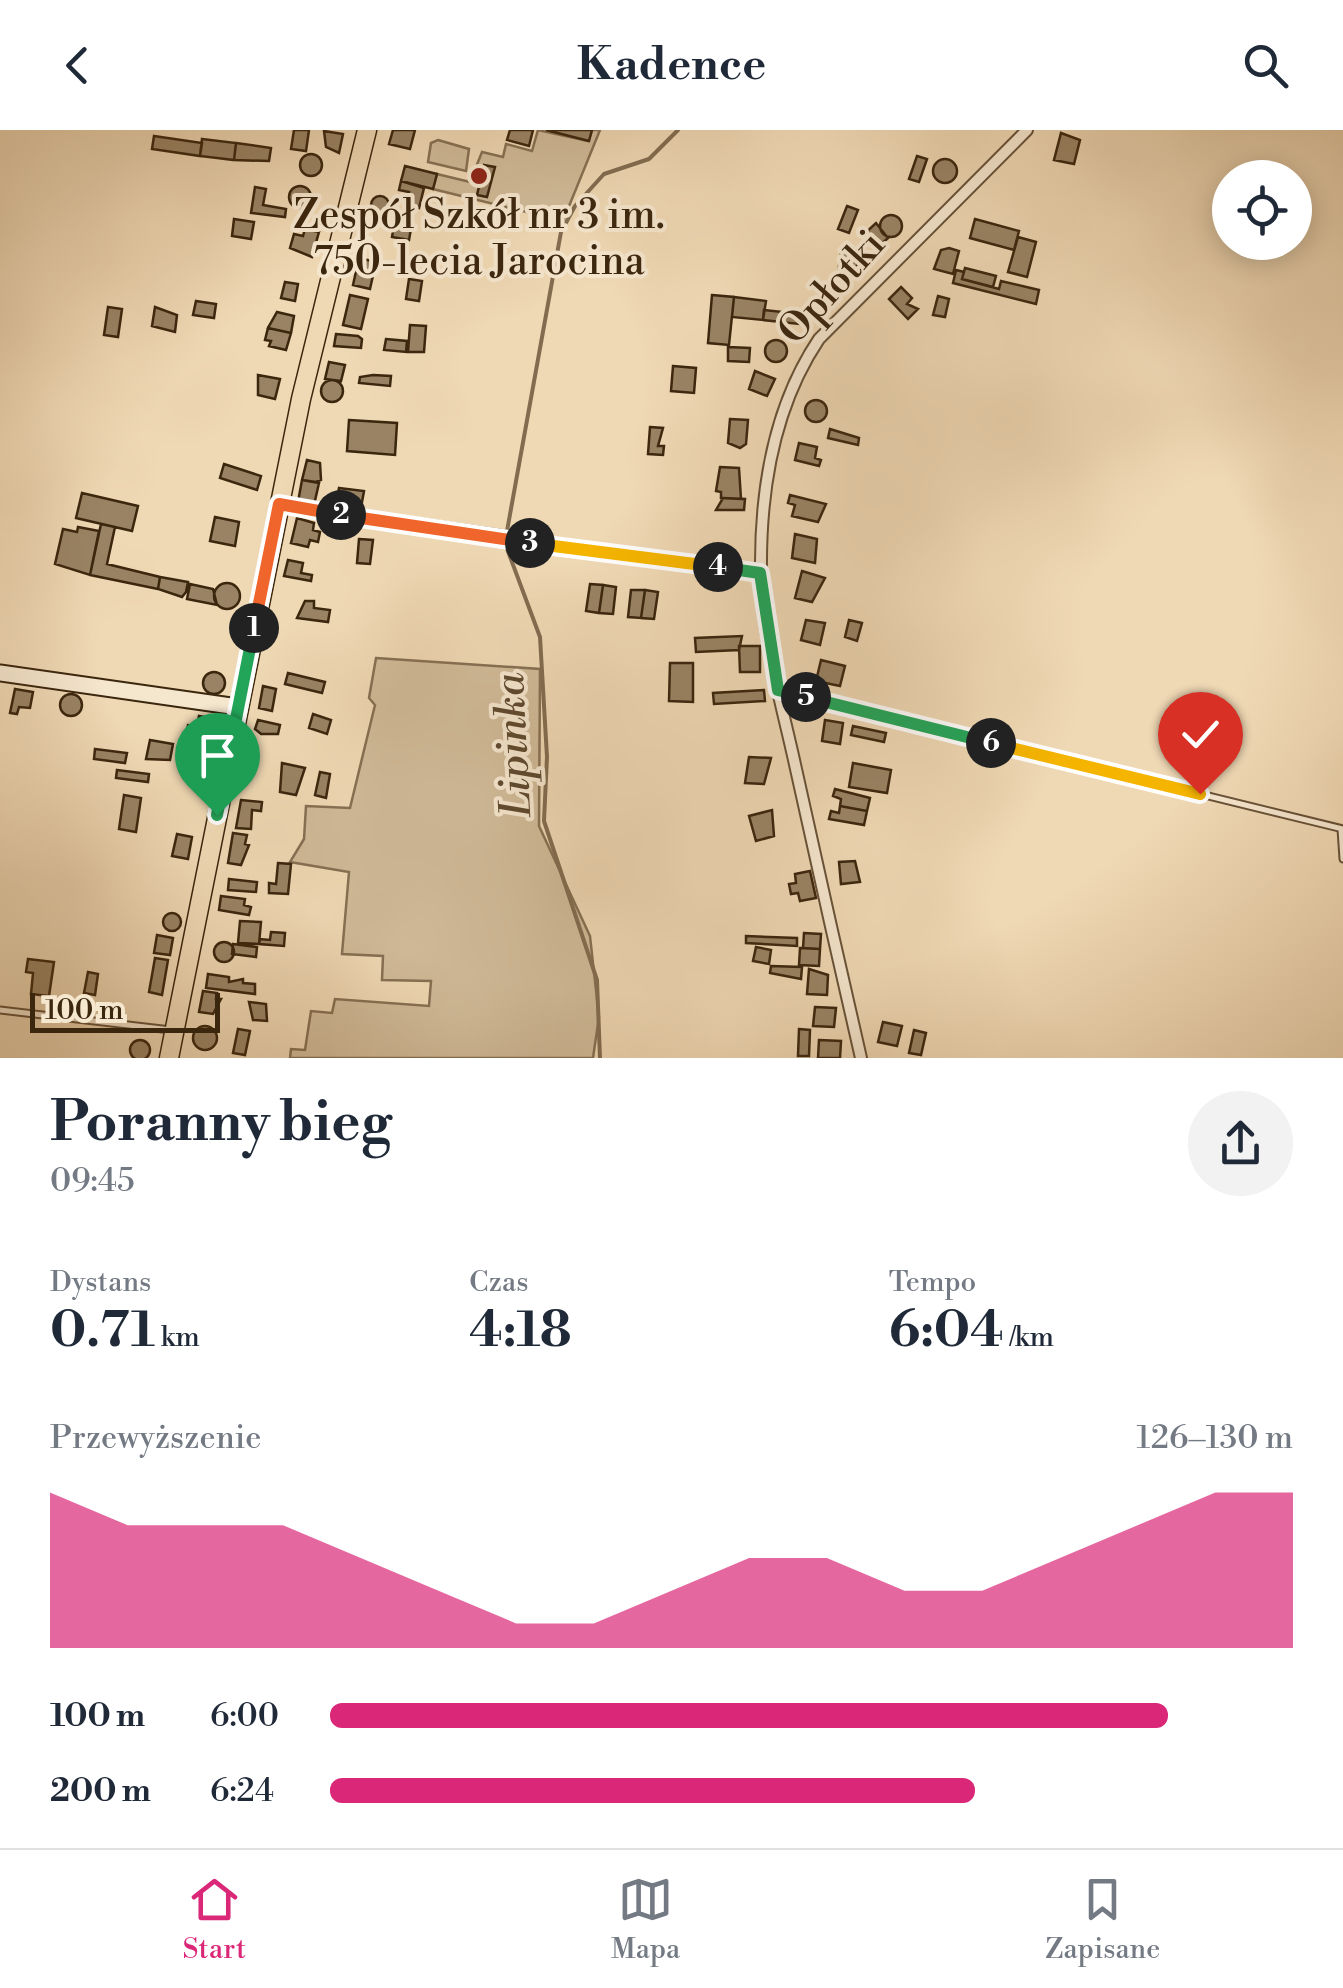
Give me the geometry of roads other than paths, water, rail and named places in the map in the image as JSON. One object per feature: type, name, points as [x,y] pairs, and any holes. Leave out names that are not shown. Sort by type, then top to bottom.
[{"type":"main road","points":[[169,1058],[279,504],[367,130]]},
{"type":"street","name":"Opłotki","points":[[861,1058],[778,690],[760,573],[773,451],[781,410],[794,376],[820,339],[876,277],[1026,130]]},
{"type":"street","points":[[279,504],[473,535],[760,573]]},
{"type":"street","points":[[0,674],[238,707]]},
{"type":"lane","points":[[778,690],[1342,829],[1343,858]]},
{"type":"lane","points":[[0,1010],[174,1031]]},
{"type":"waterway","name":"Lipinka","points":[[507,531],[561,232],[575,206],[604,174],[649,159],[678,130]]},
{"type":"waterway","name":"Lipinka","points":[[506,546],[540,637],[547,757],[544,821],[597,980],[600,1058]]},
{"type":"place","name":"Zespół Szkół nr 3 im. 750-lecia Jarocina","points":[[479,176]]}]
